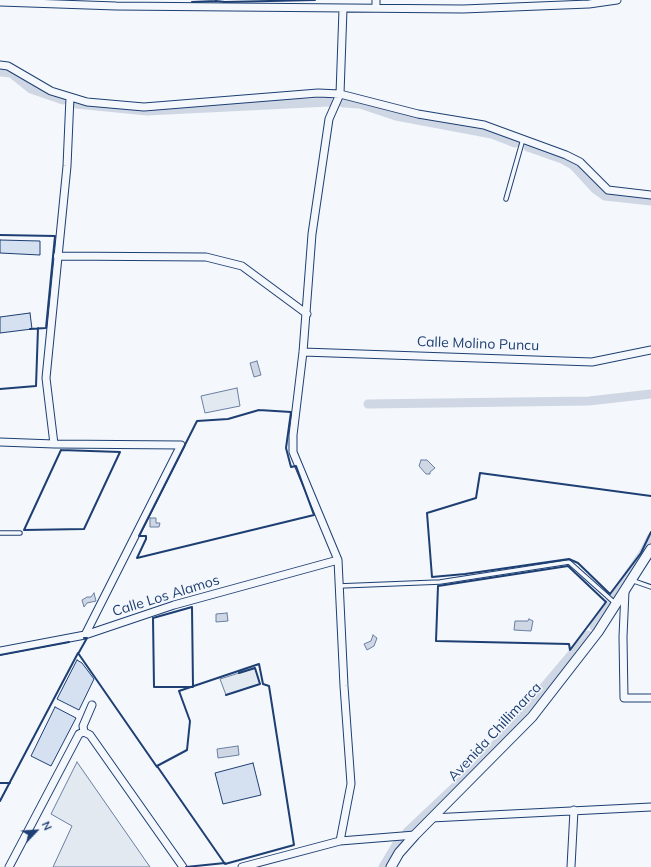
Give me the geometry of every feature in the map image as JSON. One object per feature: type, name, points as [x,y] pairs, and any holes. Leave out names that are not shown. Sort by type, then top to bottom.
[{"type":"street","points":[[376,0],[376,8]]},
{"type":"street","points":[[0,2],[463,9],[589,4],[617,0]]},
{"type":"street","points":[[340,841],[351,784],[344,686],[338,560],[293,452],[293,435],[307,314],[312,234],[329,119],[340,94],[343,8]]},
{"type":"street","points":[[0,65],[8,66],[52,91],[86,102],[144,107],[318,93],[340,94],[418,114],[484,125],[566,155],[580,162],[608,190],[651,195]]},
{"type":"street","points":[[54,444],[46,378],[67,166],[70,97]]},
{"type":"street","points":[[57,256],[206,256],[242,266],[307,314]]},
{"type":"street","name":"Calle Molino Puncu","points":[[303,352],[592,362],[651,350]]},
{"type":"street","points":[[0,442],[181,445],[85,635]]},
{"type":"street","name":"Avenida Chillimarca","points":[[391,867],[399,853],[415,835],[532,717],[598,632],[651,549]]},
{"type":"street","name":"Calle Los Alamos","points":[[0,651],[85,635],[174,605],[338,560]]},
{"type":"street","points":[[625,591],[622,636],[624,698],[651,698]]},
{"type":"street","points":[[84,732],[83,726],[92,705]]},
{"type":"street","points":[[9,867],[79,734],[84,732]]},
{"type":"street","points":[[84,732],[90,735],[183,867]]},
{"type":"street","points":[[431,818],[651,807]]},
{"type":"street","points":[[571,867],[574,810]]},
{"type":"street","points":[[242,867],[340,841],[415,835]]},
{"type":"lane","points":[[506,199],[523,139]]},
{"type":"lane","points":[[0,532],[20,533]]},
{"type":"lane","points":[[339,586],[440,582],[569,562],[617,604]]},
{"type":"lane","points":[[631,580],[651,587]]},
{"type":"shaded area","points":[[257,361],[261,375],[254,377],[250,363]]},
{"type":"shaded area","points":[[237,388],[240,406],[205,413],[201,396]]},
{"type":"shaded area","points":[[421,460],[427,460],[435,468],[430,472],[430,474],[426,474],[419,466]]},
{"type":"shaded area","points":[[150,518],[156,518],[156,523],[160,523],[159,527],[150,527]]},
{"type":"shaded area","points":[[94,593],[96,601],[87,603],[84,607],[82,600],[87,597],[91,597]]},
{"type":"shaded area","points":[[227,613],[228,621],[216,622],[216,614]]},
{"type":"shaded area","points":[[529,619],[533,621],[531,631],[514,630],[515,621],[528,621]]},
{"type":"shaded area","points":[[373,635],[377,638],[374,646],[367,650],[364,644],[371,641]]},
{"type":"shaded area","points":[[255,668],[260,684],[226,695],[220,679]]},
{"type":"shaded area","points":[[238,746],[239,755],[218,758],[217,749]]},
{"type":"shaded area","points":[[77,762],[150,867],[53,867],[72,826],[51,814]]},
{"type":"building","points":[[0,240],[40,241],[40,255],[0,253]]},
{"type":"building","points":[[30,313],[32,329],[0,333],[0,317]]},
{"type":"building","points":[[77,660],[82,663],[94,679],[79,710],[57,699]]},
{"type":"building","points":[[55,707],[76,718],[51,766],[31,756]]},
{"type":"building","points":[[253,763],[261,795],[223,804],[215,773]]},
{"type":"waterway","points":[[0,72],[11,73],[31,89],[63,100]]},
{"type":"waterway","points":[[76,104],[147,111],[329,102]]},
{"type":"waterway","points":[[343,103],[360,104],[396,116],[492,134],[515,143]]},
{"type":"waterway","points":[[528,147],[562,159],[573,165],[595,189],[605,196],[651,201]]},
{"type":"waterway","points":[[368,404],[589,401],[651,394]]},
{"type":"waterway","points":[[614,596],[644,552],[651,538]]},
{"type":"waterway","points":[[594,627],[609,603]]},
{"type":"waterway","points":[[407,832],[478,765],[588,635]]},
{"type":"waterway","points":[[383,867],[398,842]]},
{"type":"wall","points":[[192,2],[216,0],[225,2],[315,0]]},
{"type":"wall","points":[[0,235],[55,236],[46,328],[30,329]]},
{"type":"wall","points":[[0,389],[36,386],[38,328]]},
{"type":"wall","points":[[259,410],[291,412],[286,448],[291,467],[296,466],[314,515],[137,558],[146,539],[146,536],[139,536],[197,421],[228,419],[259,410]]},
{"type":"wall","points":[[61,450],[120,452],[84,529],[24,530],[61,450]]},
{"type":"wall","points":[[651,496],[480,473],[476,498],[427,513],[432,577],[465,574],[569,559],[578,563],[610,594],[641,553],[651,532]]},
{"type":"wall","points":[[568,566],[606,602],[570,650],[569,644],[436,641],[438,586],[568,566]]},
{"type":"wall","points":[[192,607],[193,687],[154,687],[153,618],[192,607]]},
{"type":"wall","points":[[78,654],[87,638],[84,638]]},
{"type":"wall","points":[[0,655],[69,642]]},
{"type":"wall","points":[[0,801],[78,653],[157,767]]},
{"type":"wall","points":[[259,664],[263,684],[269,686],[294,845],[225,864],[157,766],[187,750],[190,721],[179,691],[259,664]]},
{"type":"wall","points":[[226,695],[260,684],[255,668],[239,673]]},
{"type":"wall","points":[[0,783],[10,783]]},
{"type":"wall","points":[[186,867],[225,863]]}]
